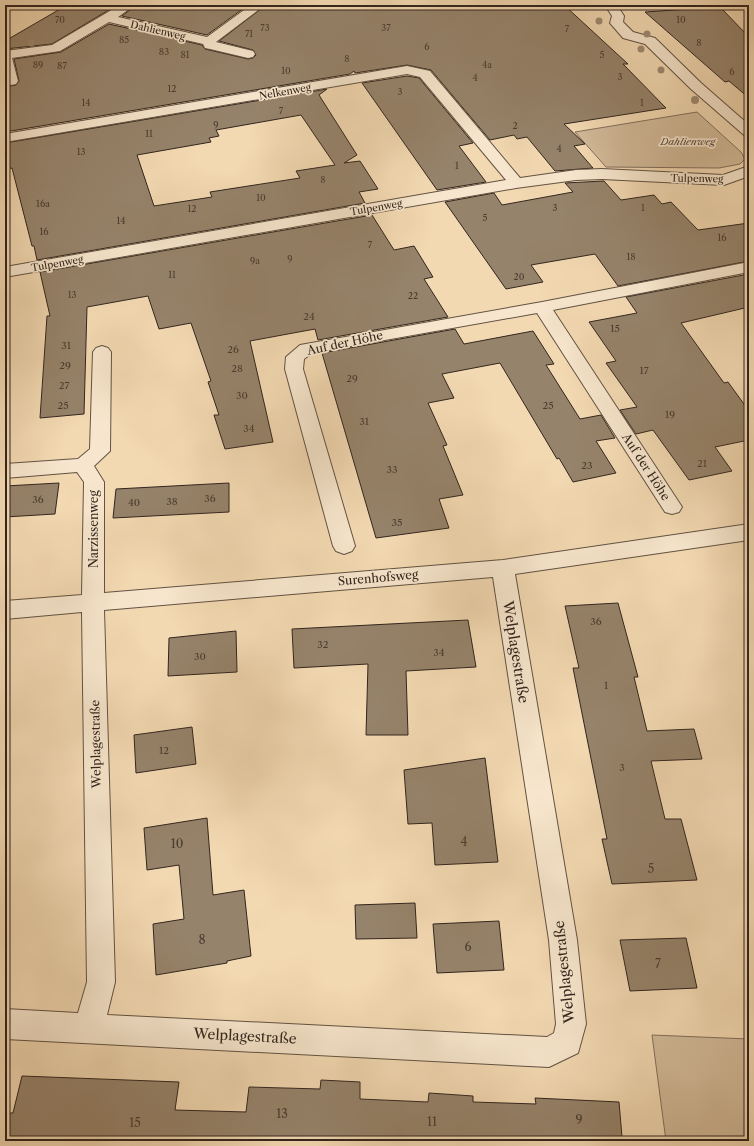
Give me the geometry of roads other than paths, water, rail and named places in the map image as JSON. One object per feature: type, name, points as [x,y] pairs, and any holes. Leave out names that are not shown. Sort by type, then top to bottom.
[{"type":"street","name":"Dahlienweg","points":[[11,81],[5,56],[55,48],[129,5]]},
{"type":"street","points":[[209,42],[259,5]]},
{"type":"street","points":[[611,5],[618,16],[616,23],[628,35],[650,42],[696,86],[749,132]]},
{"type":"street","name":"Dahlienweg","points":[[107,18],[209,42],[210,45],[248,54]]},
{"type":"street","points":[[50,35],[74,36]]},
{"type":"street","name":"Nelkenweg","points":[[5,138],[407,70],[425,74],[516,183]]},
{"type":"street","name":"Tulpenweg","points":[[5,272],[516,183],[576,175],[602,174],[724,180],[749,172]]},
{"type":"street","points":[[724,180],[749,185]]},
{"type":"street","name":"Auf der Höhe","points":[[344,546],[321,469],[294,369],[295,357],[306,349],[542,307],[749,267]]},
{"type":"street","name":"Auf der Höhe","points":[[542,307],[672,507]]},
{"type":"street","points":[[5,471],[83,465],[100,451],[102,352]]},
{"type":"street","name":"Narzissenweg","points":[[83,465],[94,482],[93,602]]},
{"type":"street","name":"Surenhofsweg","points":[[5,610],[503,568],[749,532]]},
{"type":"street","name":"Welplagestraße","points":[[5,1024],[89,1027],[549,1052],[567,1042],[571,1024],[563,940],[503,568]]},
{"type":"street","name":"Welplagestraße","points":[[89,1027],[101,982],[93,602]]}]
